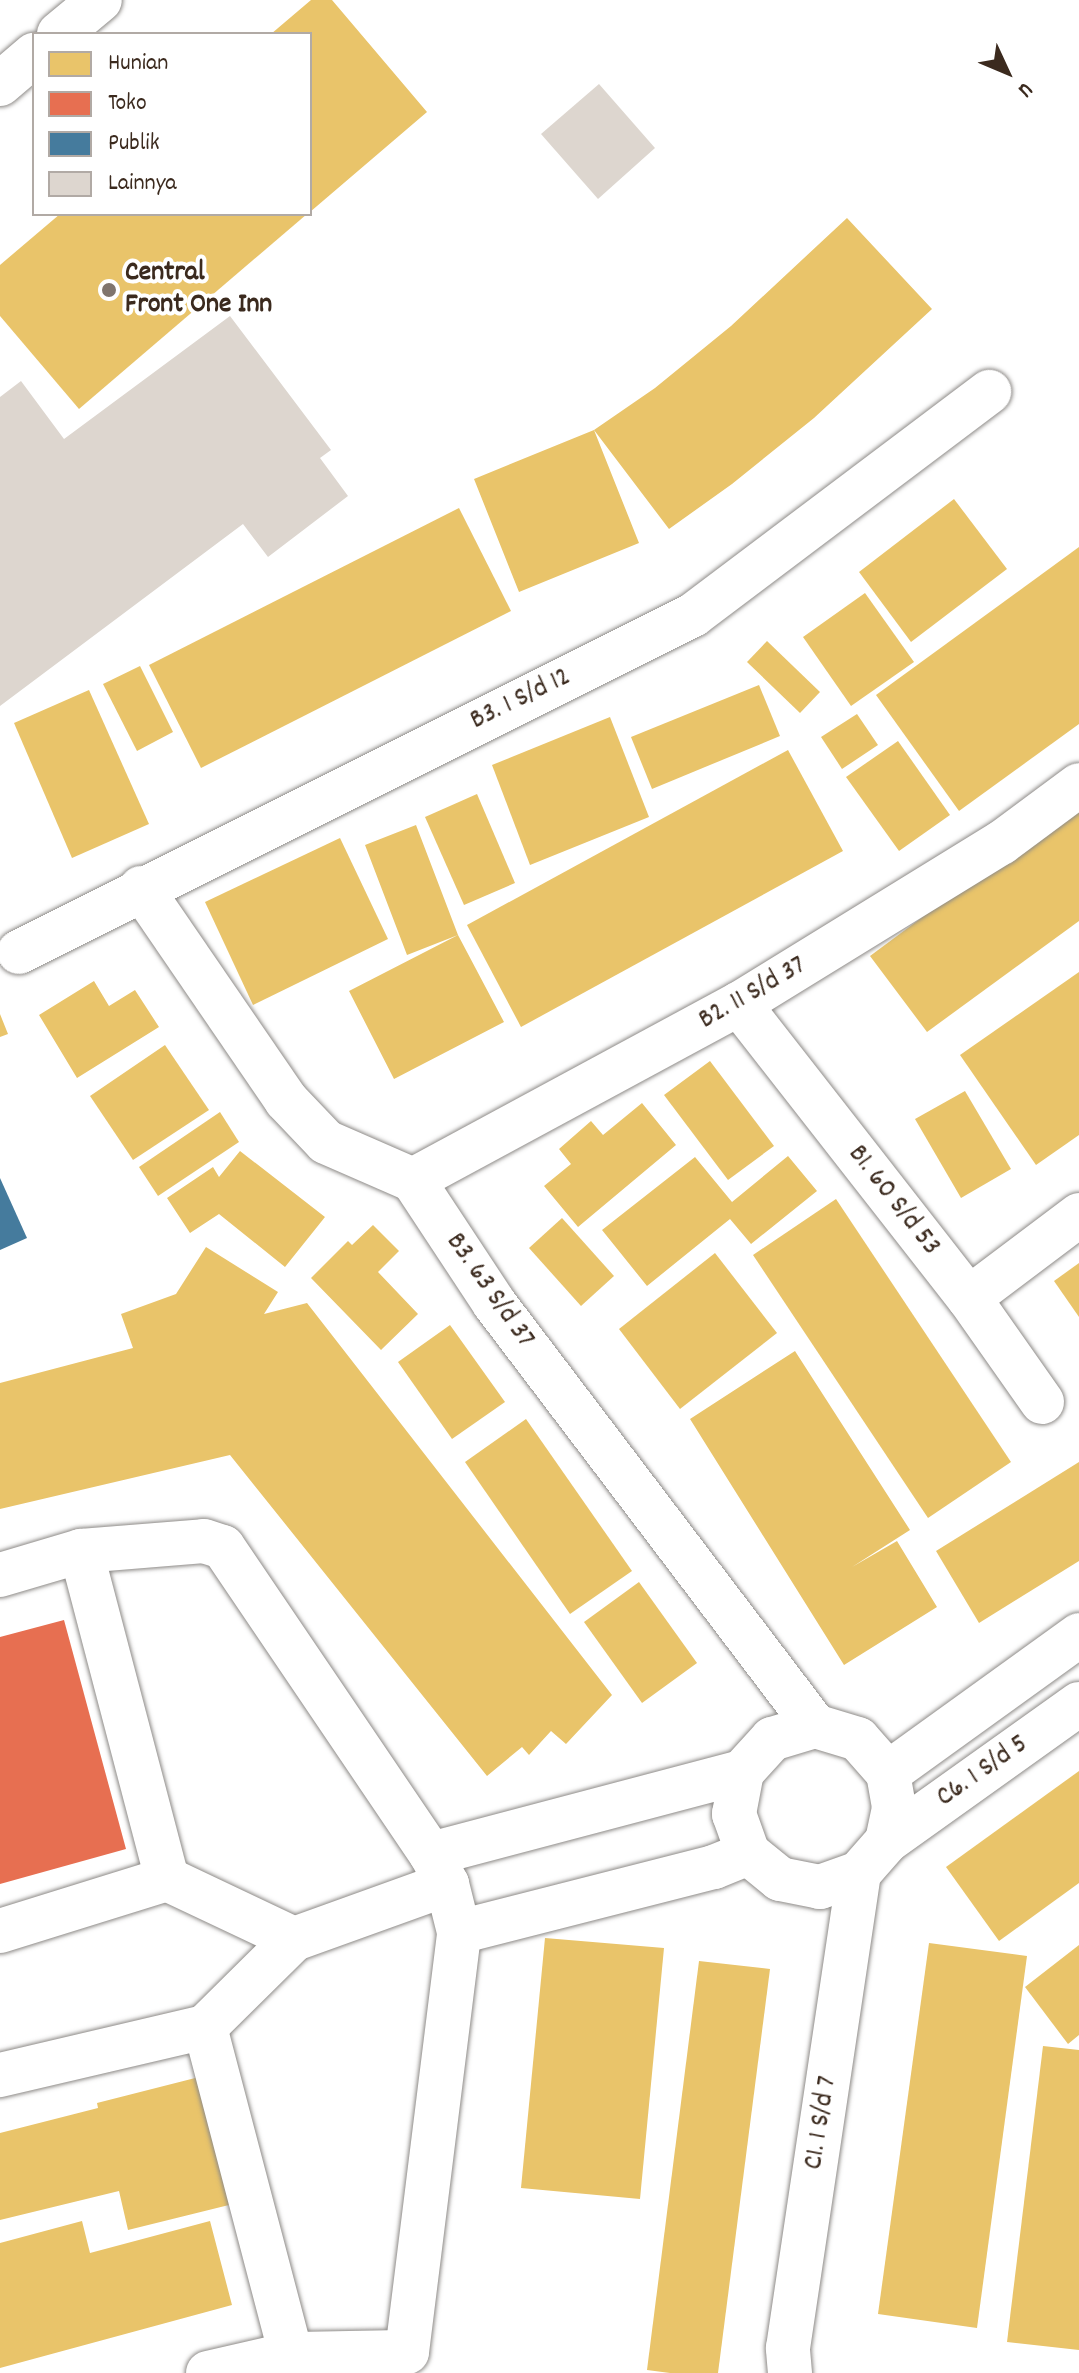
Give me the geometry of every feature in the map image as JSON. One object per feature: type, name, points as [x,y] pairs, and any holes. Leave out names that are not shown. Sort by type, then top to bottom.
[{"type":"street","points":[[61,32],[100,0]]},
{"type":"street","points":[[0,84],[32,57]]},
{"type":"street","name":"B3. 1 S/d 12","points":[[19,952],[141,888],[693,615],[989,392]]},
{"type":"street","name":"B2. 11 S/d 37","points":[[413,1180],[739,1004],[1001,843],[1079,785]]},
{"type":"street","points":[[141,888],[286,1100],[326,1142],[413,1180]]},
{"type":"street","name":"B1. 60 S/d 53","points":[[739,1004],[969,1298],[1042,1402]]},
{"type":"street","name":"B3. 63 S/d 37","points":[[413,1180],[494,1303],[815,1726]]},
{"type":"street","points":[[969,1298],[1079,1215]]},
{"type":"street","points":[[0,1575],[81,1551],[204,1541],[223,1547],[439,1869],[459,1932],[419,2362],[291,2354],[208,2373]]},
{"type":"street","points":[[81,1551],[167,1879]]},
{"type":"street","points":[[888,1773],[1079,1635]]},
{"type":"street","name":"C6. 1 S/d 5","points":[[873,1857],[1079,1704]]},
{"type":"street","points":[[0,2075],[205,2027],[294,1939],[439,1869],[742,1772],[772,1739],[815,1726],[858,1739],[888,1773],[894,1807],[873,1857],[820,1887],[780,1879],[748,1853],[734,1814],[742,1772]]},
{"type":"street","points":[[459,1932],[714,1867],[748,1853]]},
{"type":"street","name":"C1. 1 S/d 7","points":[[790,2373],[788,2348],[873,1857]]},
{"type":"street","points":[[0,1931],[167,1879],[294,1939]]},
{"type":"street","points":[[205,2027],[291,2354]]},
{"type":"building: Hunian","name":"Central Front One Inn","points":[[311,0],[332,0],[427,112],[312,210],[312,32],[273,32]]},
{"type":"building: Hunian","name":"Central Front One Inn","points":[[58,216],[305,216],[79,409],[0,316],[0,265]]},
{"type":"building: Hunian","points":[[847,218],[932,309],[814,418],[732,484],[669,529],[594,430],[655,388],[731,326]]},
{"type":"building: Hunian","points":[[594,430],[639,543],[519,592],[474,479]]},
{"type":"building: Hunian","points":[[954,499],[1007,569],[911,642],[859,572]]},
{"type":"building: Hunian","points":[[459,508],[511,611],[201,768],[149,665]]},
{"type":"building: Hunian","points":[[1079,547],[1079,724],[959,811],[876,695]]},
{"type":"building: Hunian","points":[[865,593],[914,662],[851,706],[803,637]]},
{"type":"building: Hunian","points":[[767,641],[820,692],[800,713],[747,662]]},
{"type":"building: Hunian","points":[[140,666],[173,732],[137,751],[103,684]]},
{"type":"building: Hunian","points":[[759,685],[780,736],[652,789],[631,737]]},
{"type":"building: Hunian","points":[[89,690],[149,824],[72,858],[14,723]]},
{"type":"building: Hunian","points":[[857,714],[878,745],[842,769],[821,737]]},
{"type":"building: Hunian","points":[[610,717],[649,817],[530,865],[492,765]]},
{"type":"building: Hunian","points":[[898,741],[950,815],[899,851],[846,777]]},
{"type":"building: Hunian","points":[[788,750],[843,851],[521,1027],[467,925]]},
{"type":"building: Hunian","points":[[477,794],[515,883],[464,905],[425,817]]},
{"type":"building: Hunian","points":[[1079,801],[1079,921],[927,1032],[870,956]]},
{"type":"building: Hunian","points":[[416,825],[458,935],[407,955],[365,845]]},
{"type":"building: Hunian","points":[[340,838],[388,939],[253,1005],[205,902]]},
{"type":"building: Hunian","points":[[458,935],[504,1022],[394,1079],[349,991]]},
{"type":"building: Hunian","points":[[1079,972],[1079,1135],[1036,1165],[960,1055]]},
{"type":"building: Hunian","points":[[94,981],[109,1006],[135,990],[159,1027],[77,1078],[39,1015]]},
{"type":"building: Hunian","points":[[0,1014],[8,1034],[0,1037]]},
{"type":"building: Hunian","points":[[165,1045],[209,1110],[133,1160],[90,1096]]},
{"type":"building: Hunian","points":[[710,1061],[774,1146],[728,1180],[664,1095]]},
{"type":"building: Hunian","points":[[965,1091],[1011,1169],[961,1198],[915,1119]]},
{"type":"building: Hunian","points":[[642,1103],[676,1145],[578,1227],[544,1186],[571,1164],[559,1149],[591,1121],[603,1135]]},
{"type":"building: Hunian","points":[[220,1112],[239,1142],[158,1196],[139,1167]]},
{"type":"building: Hunian","points":[[240,1151],[325,1217],[285,1267],[219,1214],[190,1233],[167,1198],[213,1167],[219,1177]]},
{"type":"building: Hunian","points":[[788,1156],[817,1191],[751,1244],[730,1219],[647,1286],[602,1230],[695,1157],[732,1202]]},
{"type":"building: Hunian","points":[[836,1199],[1011,1462],[928,1518],[753,1255]]},
{"type":"building: Hunian","points":[[562,1218],[614,1276],[581,1306],[529,1248]]},
{"type":"building: Hunian","points":[[373,1225],[399,1251],[378,1272],[418,1314],[381,1350],[311,1278],[348,1241],[352,1245]]},
{"type":"building: Hunian","points":[[206,1247],[278,1292],[264,1314],[307,1303],[612,1695],[566,1744],[551,1731],[529,1755],[522,1747],[487,1776],[230,1455],[0,1509],[0,1383],[133,1348],[121,1314],[176,1294]]},
{"type":"building: Hunian","points":[[715,1253],[777,1333],[680,1409],[619,1329]]},
{"type":"building: Hunian","points":[[1079,1263],[1079,1317],[1054,1281]]},
{"type":"building: Hunian","points":[[450,1325],[505,1402],[452,1439],[398,1362]]},
{"type":"building: Hunian","points":[[795,1351],[910,1530],[852,1567],[897,1541],[937,1607],[844,1665],[690,1419]]},
{"type":"building: Hunian","points":[[526,1419],[632,1571],[570,1614],[465,1462]]},
{"type":"building: Hunian","points":[[1079,1462],[1079,1561],[979,1623],[936,1551]]},
{"type":"building: Hunian","points":[[639,1582],[697,1663],[642,1703],[584,1622]]},
{"type":"building: Hunian","points":[[1079,1771],[1079,1883],[999,1941],[946,1867]]},
{"type":"building: Hunian","points":[[545,1938],[664,1948],[640,2199],[521,2188]]},
{"type":"building: Hunian","points":[[929,1943],[1027,1956],[977,2328],[878,2314]]},
{"type":"building: Hunian","points":[[1079,1945],[1079,2035],[1068,2044],[1025,1987]]},
{"type":"building: Hunian","points":[[699,1961],[770,1969],[718,2373],[670,2373],[647,2370]]},
{"type":"building: Hunian","points":[[1043,2046],[1079,2050],[1079,2350],[1007,2342]]},
{"type":"building: Hunian","points":[[207,2075],[237,2203],[128,2230],[119,2191],[0,2220],[0,2133],[98,2108],[97,2103]]},
{"type":"building: Hunian","points":[[82,2221],[90,2253],[210,2221],[232,2305],[0,2368],[0,2243]]},
{"type":"building: Toko","points":[[64,1620],[126,1849],[0,1884],[0,1637]]},
{"type":"building: Publik","points":[[0,1178],[27,1238],[0,1250]]},
{"type":"building: Lainnya","points":[[599,84],[655,148],[598,199],[541,134]]},
{"type":"building: Lainnya","points":[[230,316],[331,450],[320,458],[348,496],[268,557],[243,524],[0,706],[0,397],[21,381],[64,439]]},
{"type":"place","name":"Central Front One Inn","points":[[109,290]]}]
